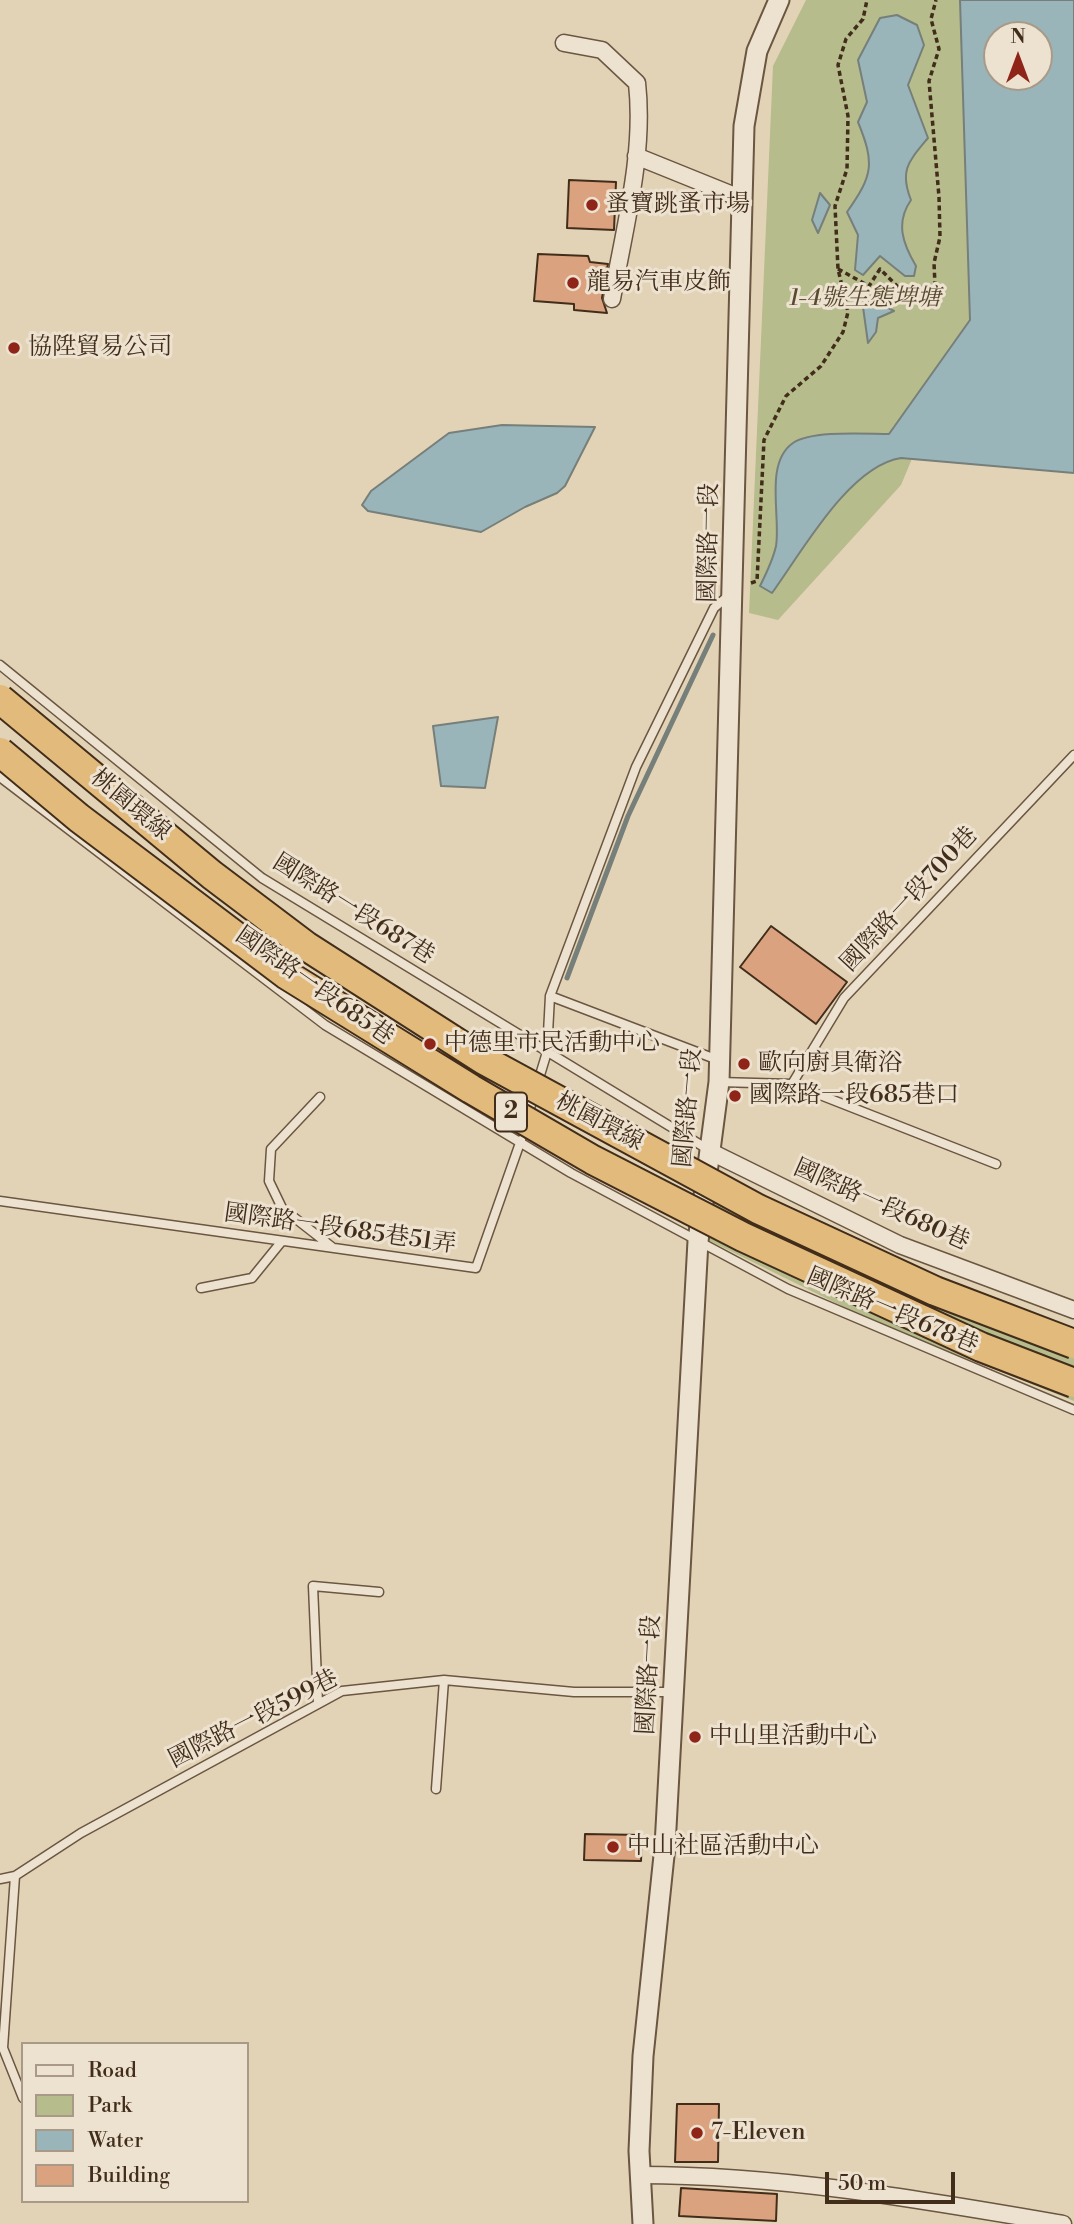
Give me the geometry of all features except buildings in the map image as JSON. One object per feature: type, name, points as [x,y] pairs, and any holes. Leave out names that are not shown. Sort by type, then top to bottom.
[{"type":"highway","name":"桃園環線","points":[[0,699],[212,875],[306,946],[484,1060],[758,1209],[935,1291],[1074,1344]]},
{"type":"highway","name":"桃園環線","points":[[0,752],[79,818],[287,975],[482,1095],[593,1160],[743,1237],[981,1347],[1074,1383]]},
{"type":"street","name":"國際路一段","points":[[643,2224],[639,2175],[643,2056],[665,1846],[675,1692],[681,1509],[698,1241],[719,1082],[733,592],[740,198],[749,82],[757,51],[779,0]]},
{"type":"street","points":[[564,43],[602,50],[637,83],[639,108],[636,156],[612,299]]},
{"type":"street","points":[[636,156],[740,198]]},
{"type":"street","name":"國際路一段680巷","points":[[711,1152],[900,1245],[1074,1310]]},
{"type":"street","points":[[639,2175],[693,2175],[899,2196],[1063,2224]]},
{"type":"lane","name":"國際路一段685巷51弄","points":[[0,1201],[476,1268],[520,1142],[547,1052],[550,996],[636,767],[714,608],[733,592]]},
{"type":"lane","name":"國際路一段687巷","points":[[0,665],[262,878],[711,1152]]},
{"type":"lane","name":"國際路一段700巷","points":[[792,1084],[844,998],[1074,755]]},
{"type":"lane","name":"國際路一段685巷","points":[[0,777],[325,1025],[520,1142],[698,1241]]},
{"type":"lane","points":[[550,996],[720,1061]]},
{"type":"lane","points":[[719,1082],[792,1084],[996,1164]]},
{"type":"lane","points":[[320,1097],[271,1149],[269,1181],[282,1208],[334,1248]]},
{"type":"lane","points":[[201,1288],[252,1278],[282,1241]]},
{"type":"lane","name":"國際路一段678巷","points":[[698,1241],[788,1289],[1074,1410]]},
{"type":"lane","points":[[318,1703],[313,1586],[379,1592]]},
{"type":"lane","points":[[436,1789],[444,1679]]},
{"type":"lane","name":"國際路一段599巷","points":[[0,1879],[15,1876],[81,1833],[342,1691],[444,1679],[574,1692],[675,1692]]},
{"type":"lane","points":[[15,1876],[3,2048],[21,2093]]},
{"type":"path","points":[[757,580],[764,440],[786,396],[821,366],[843,332],[848,312],[838,269],[835,206],[847,169],[848,116],[838,65],[846,39],[863,19],[867,0]]},
{"type":"path","points":[[838,269],[869,286],[880,269],[902,290],[935,285],[934,262],[940,237],[939,197],[929,82],[939,49],[931,19],[936,0]]},
{"type":"green space","name":"1-4號生態埤塘","points":[[806,0],[960,0],[970,320],[901,485],[778,620],[749,613],[773,66]]},
{"type":"green space","points":[[716,1173],[869,1252],[1074,1332],[1074,1401],[868,1319],[700,1236]]},
{"type":"water","points":[[960,0],[1074,0],[1074,473],[901,458],[882,464],[845,493],[812,534],[772,593],[760,586],[776,546],[776,477],[784,452],[793,443],[813,436],[889,434],[970,320]]},
{"type":"water","points":[[897,15],[917,25],[924,45],[908,85],[928,138],[908,166],[906,181],[911,200],[902,225],[904,242],[916,266],[914,276],[905,276],[880,256],[863,275],[855,270],[858,235],[847,212],[862,188],[869,169],[867,149],[858,122],[867,102],[858,60],[880,18]]},
{"type":"water","points":[[820,193],[830,205],[818,233],[812,220]]},
{"type":"water","points":[[872,299],[894,311],[878,318],[876,332],[868,343],[863,307]]},
{"type":"water","points":[[502,425],[595,427],[565,486],[557,493],[525,507],[481,532],[368,511],[362,505],[371,491],[449,433]]},
{"type":"water","points":[[498,717],[485,788],[441,786],[433,726]]},
{"type":"waterway","points":[[567,978],[628,816],[713,635]]},
{"type":"place","name":"蚤寶跳蚤市場","points":[[592,205]]},
{"type":"place","name":"龍易汽車皮飾","points":[[573,283]]},
{"type":"place","name":"協陞貿易公司","points":[[14,348]]},
{"type":"place","name":"中德里市民活動中心","points":[[430,1044]]},
{"type":"place","name":"歐向廚具衛浴","points":[[744,1064]]},
{"type":"place","name":"國際路一段685巷口","points":[[735,1096]]},
{"type":"place","name":"中山里活動中心","points":[[695,1737]]},
{"type":"place","name":"中山社區活動中心","points":[[613,1847]]},
{"type":"place","name":"7-Eleven","points":[[697,2133]]}]
